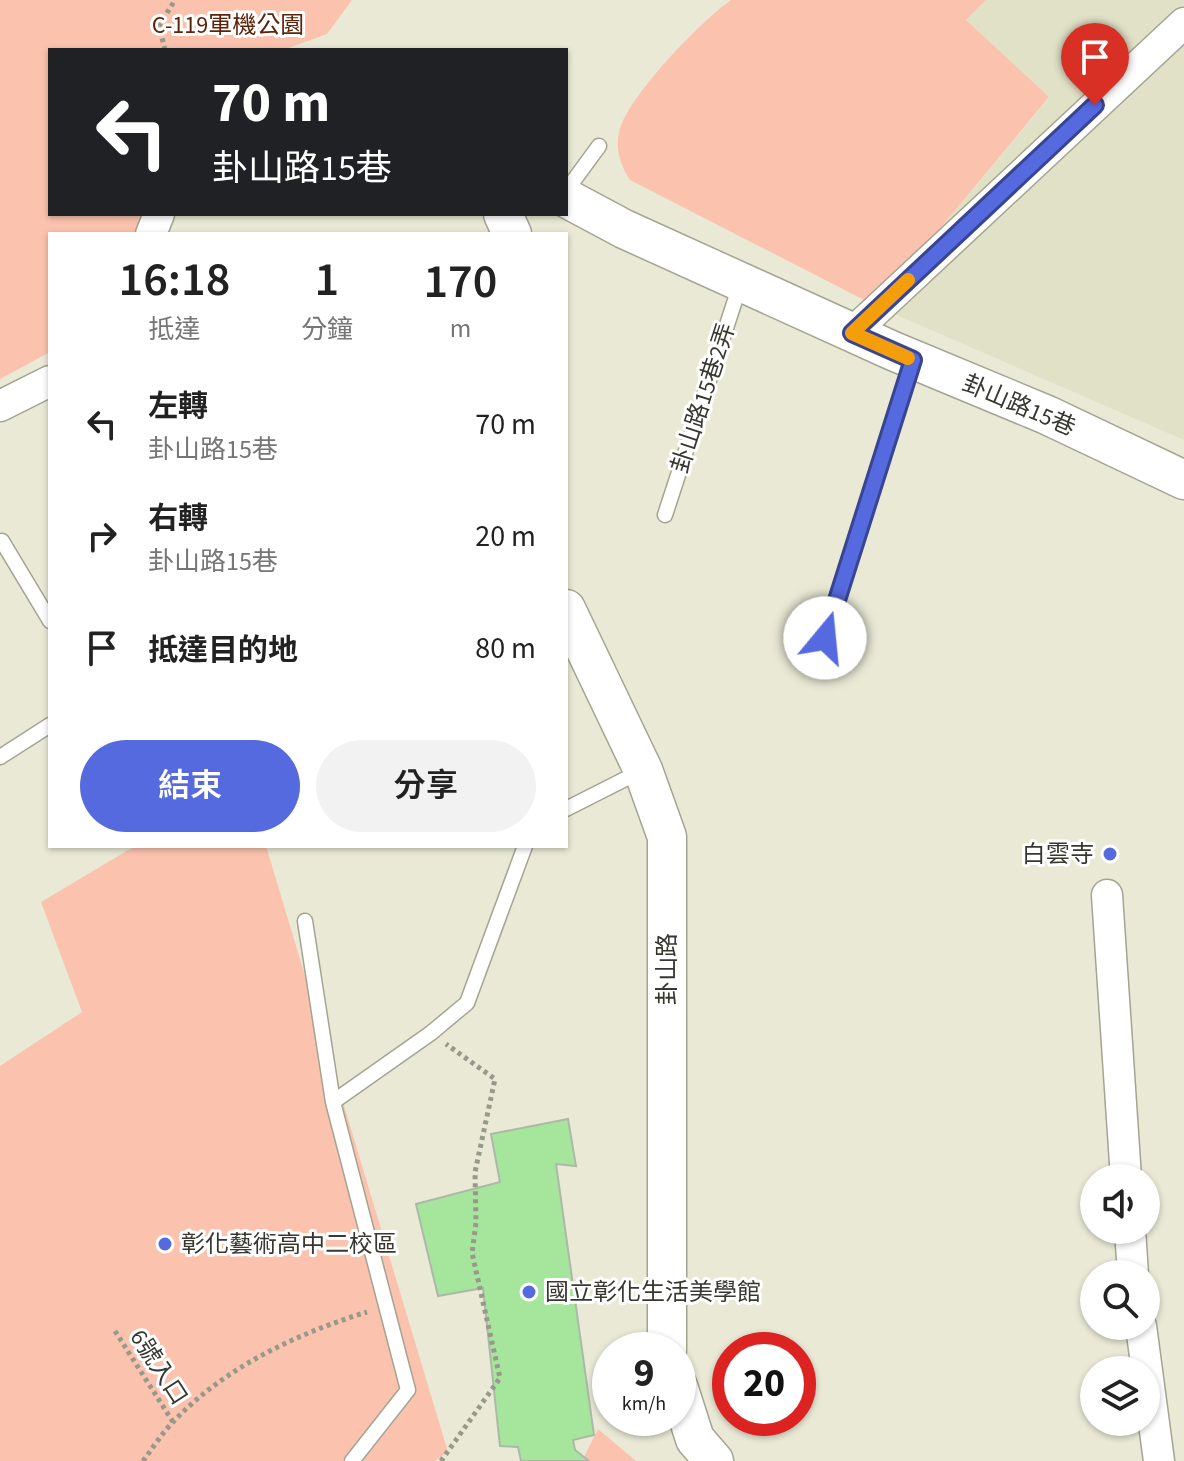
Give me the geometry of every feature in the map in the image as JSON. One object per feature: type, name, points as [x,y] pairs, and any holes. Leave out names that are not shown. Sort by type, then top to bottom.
[{"type":"street","points":[[852,333],[1184,23]]},
{"type":"street","name":"卦山路15巷","points":[[568,199],[624,229],[852,333],[1047,415],[1184,480]]},
{"type":"street","points":[[0,406],[48,382]]},
{"type":"street","name":"卦山路","points":[[568,613],[643,770],[667,837],[667,1332]]},
{"type":"street","points":[[1107,895],[1125,1164]]},
{"type":"street","points":[[1143,1340],[1159,1461]]},
{"type":"street","points":[[694,1436],[714,1461]]},
{"type":"lane","points":[[568,188],[599,146]]},
{"type":"lane","name":"卦山路15巷2弄","points":[[665,515],[741,282]]},
{"type":"lane","points":[[825,638],[913,360]]},
{"type":"lane","points":[[0,543],[2,541],[48,618]]},
{"type":"lane","points":[[0,757],[48,726]]},
{"type":"lane","points":[[568,808],[643,770]]},
{"type":"lane","points":[[333,1102],[431,1033],[467,1003],[524,848]]},
{"type":"lane","points":[[305,921],[333,1102],[408,1390],[352,1461]]},
{"type":"path","points":[[164,48],[159,26],[175,0]]},
{"type":"path","points":[[431,1033],[495,1079],[475,1172],[476,1223],[472,1253],[500,1378],[441,1461]]},
{"type":"path","points":[[143,1461],[173,1422],[227,1375],[288,1342],[350,1318]]},
{"type":"path","name":"6號入口","points":[[115,1331],[173,1422]]},
{"type":"shaded area","points":[[986,0],[1184,0],[1184,440],[876,306],[1049,98],[966,20]]},
{"type":"green space","name":"C-119軍機公園","points":[[0,0],[352,0],[327,34],[288,48],[48,48],[48,216],[143,216],[134,232],[48,232],[48,353],[0,379]]},
{"type":"green space","points":[[731,0],[986,0],[966,20],[1049,97],[876,306],[630,180],[624,169],[618,139],[624,118],[666,61]]},
{"type":"green space","name":"彰化藝術高中二校區","points":[[132,848],[267,848],[448,1452],[435,1461],[0,1461],[0,1066],[82,1012],[41,902]]},
{"type":"green space","points":[[594,1436],[606,1436],[636,1461],[582,1461]]},
{"type":"building","name":"國立彰化生活美學館","points":[[568,1119],[576,1166],[556,1164],[592,1421],[592,1435],[573,1440],[575,1450],[589,1461],[521,1461],[518,1447],[500,1446],[483,1288],[438,1296],[416,1204],[500,1182],[491,1134]]},
{"type":"slow traffic","points":[[908,280],[852,333],[908,358]]},
{"type":"place","name":"白雲寺","points":[[1110,854]]},
{"type":"place","name":"彰化藝術高中二校區","points":[[165,1244]]},
{"type":"place","name":"國立彰化生活美學館","points":[[529,1292]]},
{"type":"route","points":[[825,638],[913,360],[852,333],[1095,105]]}]
